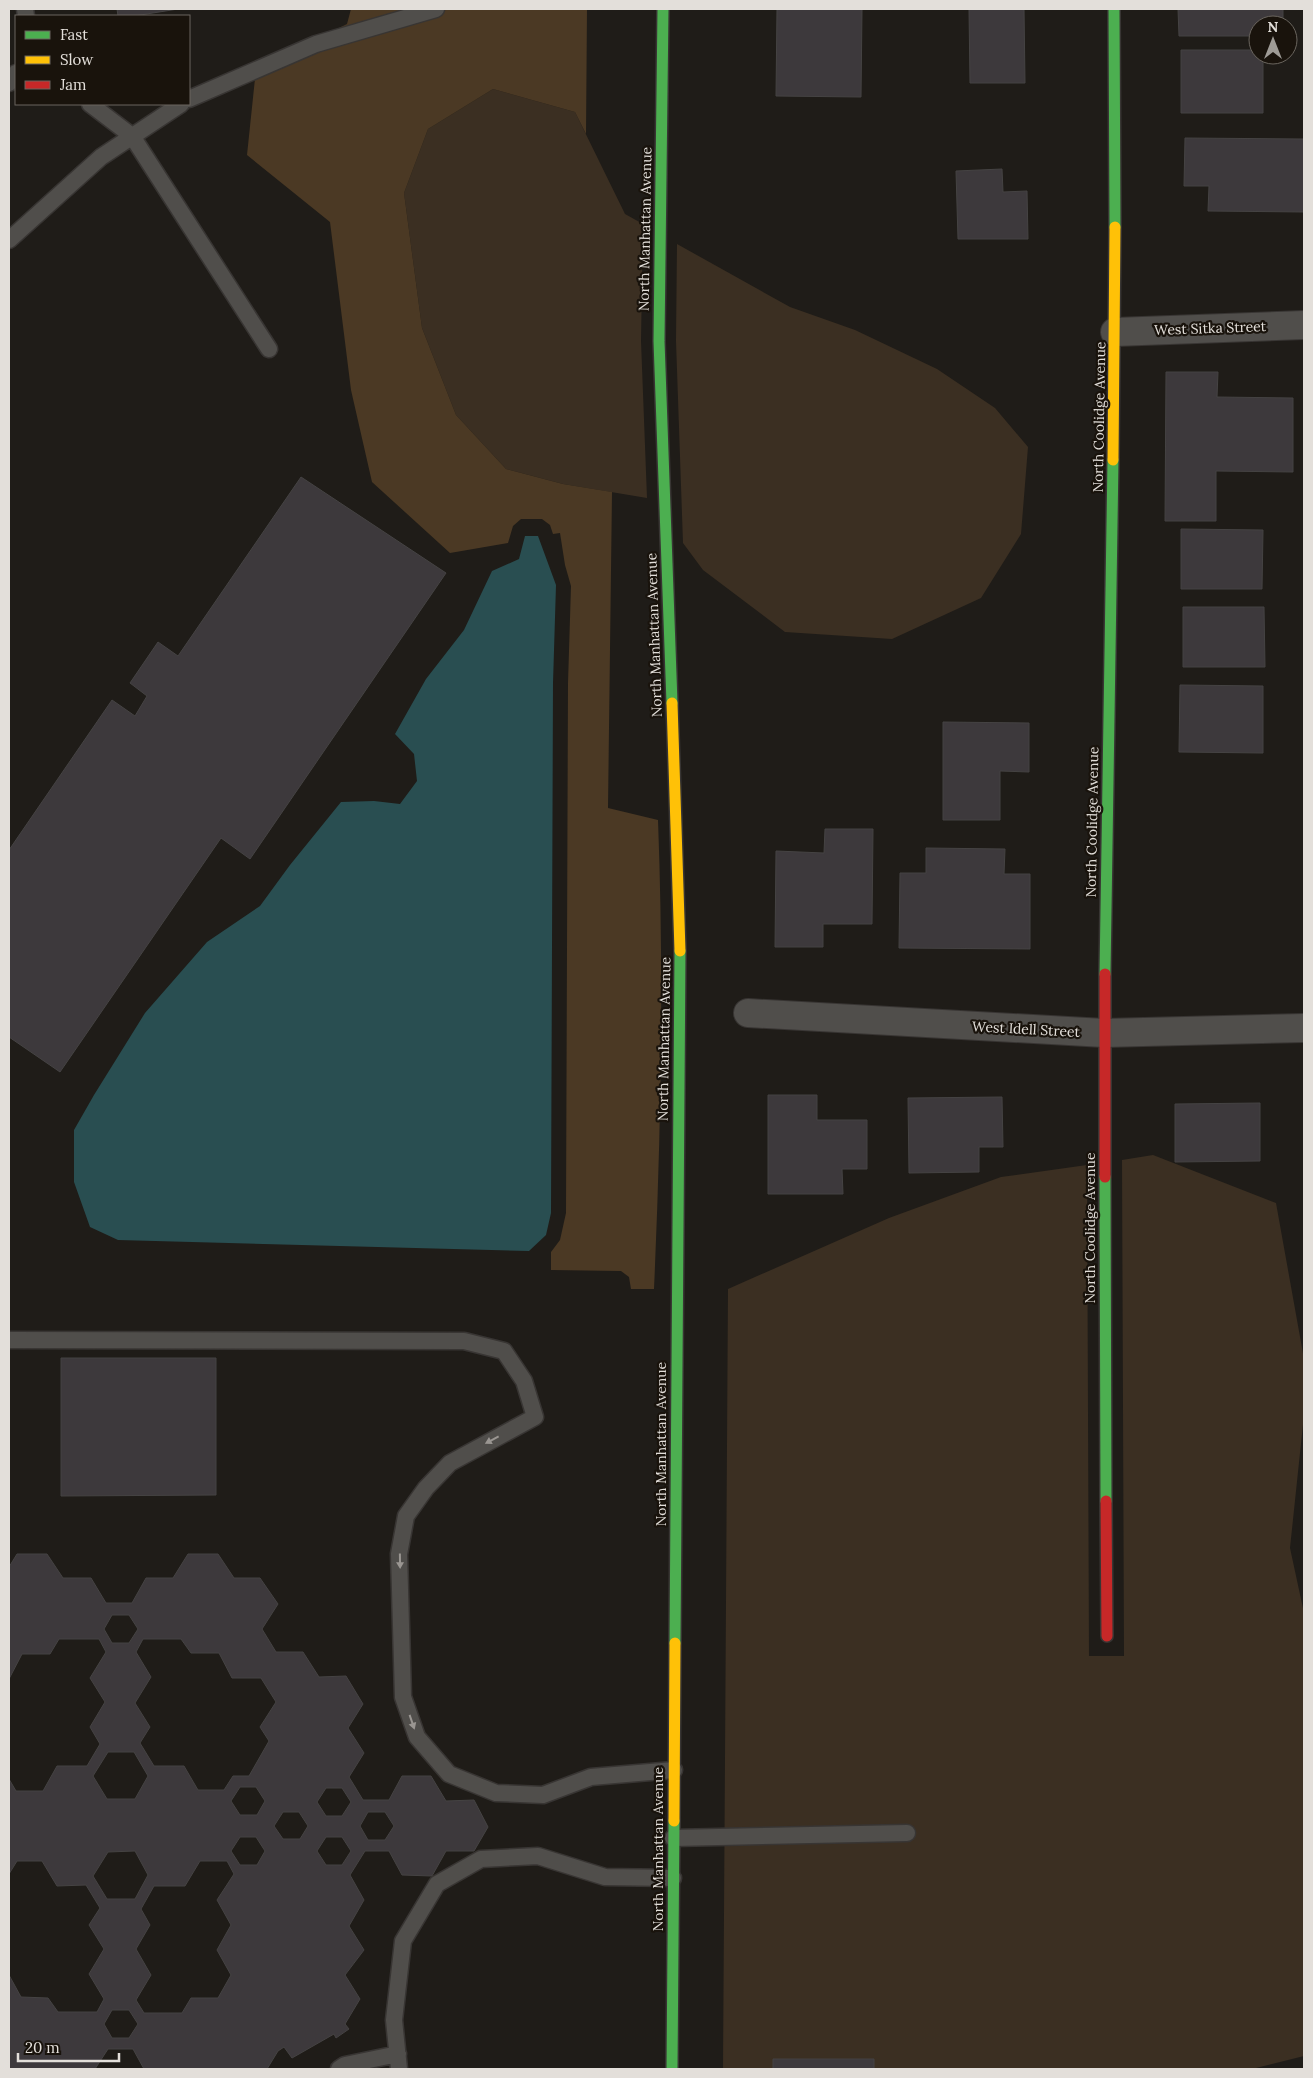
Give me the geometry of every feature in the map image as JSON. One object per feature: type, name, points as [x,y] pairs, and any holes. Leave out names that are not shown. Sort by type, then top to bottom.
[{"type":"street","name":"North Manhattan Avenue","points":[[663,9],[659,341],[680,924],[672,2069]]},
{"type":"street","name":"North Coolidge Avenue","points":[[1107,1636],[1104,1033],[1115,332],[1114,9]]},
{"type":"street","name":"West Sitka Street","points":[[1115,332],[1304,325]]},
{"type":"street","name":"West Idell Street","points":[[748,1013],[1104,1033],[1304,1028]]},
{"type":"lane","points":[[190,99],[316,44],[436,9]]},
{"type":"lane","points":[[91,105],[132,136],[269,349]]},
{"type":"lane","points":[[9,240],[101,157],[179,105]]},
{"type":"lane","points":[[9,1340],[464,1341],[504,1351],[524,1381],[535,1417],[450,1463],[426,1488],[406,1516],[399,1554],[403,1697],[417,1737],[449,1774],[496,1793],[543,1795],[591,1777],[674,1770]]},
{"type":"lane","points":[[673,1838],[908,1833]]},
{"type":"lane","points":[[339,2069],[345,2065],[399,2062],[394,2020],[403,1941],[437,1884],[481,1858],[538,1856],[605,1876],[673,1878]]},
{"type":"shaded area","points":[[351,9],[587,9],[586,134],[575,112],[493,89],[428,129],[404,193],[422,328],[456,415],[506,469],[563,484],[612,492],[608,808],[658,820],[661,1055],[654,1289],[631,1289],[629,1277],[621,1271],[551,1270],[551,1252],[560,1240],[566,1213],[568,683],[571,586],[565,565],[560,533],[553,534],[550,525],[542,519],[521,519],[513,526],[508,543],[450,553],[372,482],[351,390],[330,222],[247,155],[256,69],[347,24]]},
{"type":"shaded area","points":[[493,89],[575,112],[625,214],[643,224],[641,341],[647,498],[563,484],[506,469],[456,415],[422,328],[404,193],[428,129]]},
{"type":"shaded area","points":[[677,244],[790,307],[855,330],[937,369],[995,408],[1028,447],[1021,534],[981,598],[892,639],[785,632],[703,570],[683,543],[676,341]]},
{"type":"shaded area","points":[[1153,1155],[1276,1203],[1304,1359],[1304,1415],[1290,1548],[1304,1613],[1304,2056],[1252,2069],[723,2069],[728,1289],[889,1218],[1001,1177],[1087,1165],[1089,1656],[1124,1656],[1122,1160]]},
{"type":"water","points":[[525,536],[538,536],[556,585],[553,683],[551,1213],[546,1235],[529,1251],[118,1240],[90,1227],[74,1182],[74,1130],[145,1013],[207,942],[260,906],[290,865],[341,802],[374,801],[400,804],[417,781],[414,754],[395,734],[426,679],[464,630],[492,571],[519,559]]},
{"type":"building","points":[[117,9],[178,9],[140,15],[118,15]]},
{"type":"building","points":[[777,9],[862,9],[861,97],[776,96]]},
{"type":"building","points":[[969,9],[1024,9],[1025,83],[970,83]]},
{"type":"building","points":[[1178,9],[1283,9],[1283,15],[1248,15],[1248,36],[1179,36]]},
{"type":"building","points":[[1181,50],[1248,50],[1248,65],[1263,65],[1263,113],[1181,113]]},
{"type":"building","points":[[1185,138],[1304,139],[1304,212],[1208,211],[1209,186],[1184,186]]},
{"type":"building","points":[[1002,169],[1003,192],[1027,191],[1028,239],[958,239],[956,171]]},
{"type":"building","points":[[1166,372],[1218,372],[1217,397],[1293,398],[1293,472],[1216,471],[1216,521],[1165,521]]},
{"type":"building","points":[[301,477],[446,573],[250,859],[221,838],[60,1072],[9,1037],[9,850],[112,700],[135,716],[147,696],[130,683],[158,642],[178,656]]},
{"type":"building","points":[[1181,529],[1263,530],[1262,589],[1181,589]]},
{"type":"building","points":[[1183,607],[1264,607],[1265,667],[1183,667]]},
{"type":"building","points":[[1180,685],[1263,686],[1263,753],[1179,752]]},
{"type":"building","points":[[943,722],[1029,723],[1029,772],[1000,771],[1000,820],[943,820]]},
{"type":"building","points":[[825,829],[873,829],[872,924],[823,924],[823,947],[775,947],[776,851],[824,853]]},
{"type":"building","points":[[926,848],[1005,849],[1004,874],[1030,874],[1030,949],[899,948],[900,873],[926,873]]},
{"type":"building","points":[[768,1095],[817,1095],[817,1120],[867,1120],[867,1169],[842,1169],[843,1194],[768,1194]]},
{"type":"building","points":[[1002,1097],[1003,1147],[979,1147],[979,1172],[909,1173],[908,1098]]},
{"type":"building","points":[[1260,1103],[1260,1161],[1175,1162],[1175,1104]]},
{"type":"building","points":[[61,1358],[216,1358],[216,1495],[61,1496]]},
{"type":"building","points":[[17,1554],[47,1554],[63,1578],[91,1578],[106,1603],[132,1603],[146,1578],[173,1578],[188,1554],[218,1554],[234,1578],[260,1578],[278,1604],[262,1629],[276,1652],[303,1652],[319,1677],[346,1676],[363,1704],[348,1728],[364,1753],[349,1777],[363,1800],[389,1800],[402,1776],[431,1776],[446,1801],[474,1800],[488,1827],[474,1851],[446,1851],[432,1876],[402,1875],[389,1851],[365,1851],[350,1875],[364,1900],[349,1926],[364,1950],[345,1975],[360,1999],[345,2024],[349,2029],[336,2038],[334,2034],[292,2058],[284,2047],[278,2051],[267,2069],[144,2069],[133,2049],[108,2049],[95,2069],[9,2069],[9,1975],[21,1997],[48,1998],[58,2012],[97,2012],[104,1999],[89,1974],[104,1949],[89,1925],[100,1908],[86,1885],[57,1886],[42,1861],[17,1861],[9,1874],[9,1779],[16,1791],[43,1791],[57,1766],[87,1766],[100,1744],[90,1727],[105,1702],[90,1678],[106,1652],[99,1639],[59,1639],[50,1654],[22,1654],[9,1679],[9,1567]],"holes":[[[112,1615],[129,1615],[138,1629],[129,1643],[112,1643],[104,1629]],[[143,1639],[181,1639],[191,1653],[219,1653],[232,1678],[261,1678],[276,1702],[260,1727],[269,1741],[249,1776],[233,1776],[224,1790],[198,1790],[184,1766],[154,1766],[140,1743],[150,1727],[135,1703],[151,1677],[136,1652]],[[108,1752],[134,1752],[148,1776],[135,1799],[107,1799],[93,1776]],[[240,1787],[256,1787],[265,1801],[257,1815],[240,1815],[231,1801]],[[326,1788],[342,1788],[351,1802],[342,1816],[326,1816],[317,1802]],[[283,1812],[299,1812],[308,1826],[300,1839],[283,1839],[274,1826]],[[368,1812],[385,1812],[394,1826],[385,1840],[368,1840],[360,1826]],[[240,1837],[256,1837],[265,1851],[257,1865],[240,1865],[231,1851]],[[326,1837],[342,1837],[351,1851],[342,1865],[326,1865],[317,1851]],[[135,1851],[148,1875],[135,1899],[107,1899],[93,1876],[108,1852]],[[200,1861],[227,1861],[234,1874],[217,1900],[231,1925],[217,1950],[231,1975],[218,1998],[191,1998],[182,2013],[144,2013],[136,2000],[151,1975],[136,1949],[150,1925],[141,1909],[154,1886],[185,1886]],[[112,2010],[129,2010],[138,2024],[129,2038],[112,2038],[104,2024]]]},
{"type":"building","points":[[773,2059],[874,2059],[874,2069],[773,2069]]},
{"type":"traffic: fast","points":[[663,9],[659,341],[672,703]]},
{"type":"traffic: fast","points":[[1114,9],[1115,227]]},
{"type":"traffic: fast","points":[[1105,974],[1113,460]]},
{"type":"traffic: fast","points":[[675,1643],[680,951]]},
{"type":"traffic: fast","points":[[1105,1177],[1106,1501]]},
{"type":"traffic: fast","points":[[672,2069],[674,1821]]},
{"type":"traffic: slow","points":[[1113,460],[1115,227]]},
{"type":"traffic: slow","points":[[672,703],[680,951]]},
{"type":"traffic: slow","points":[[674,1821],[675,1643]]},
{"type":"traffic: jam","points":[[1105,974],[1105,1177]]},
{"type":"traffic: jam","points":[[1106,1501],[1107,1636]]}]
